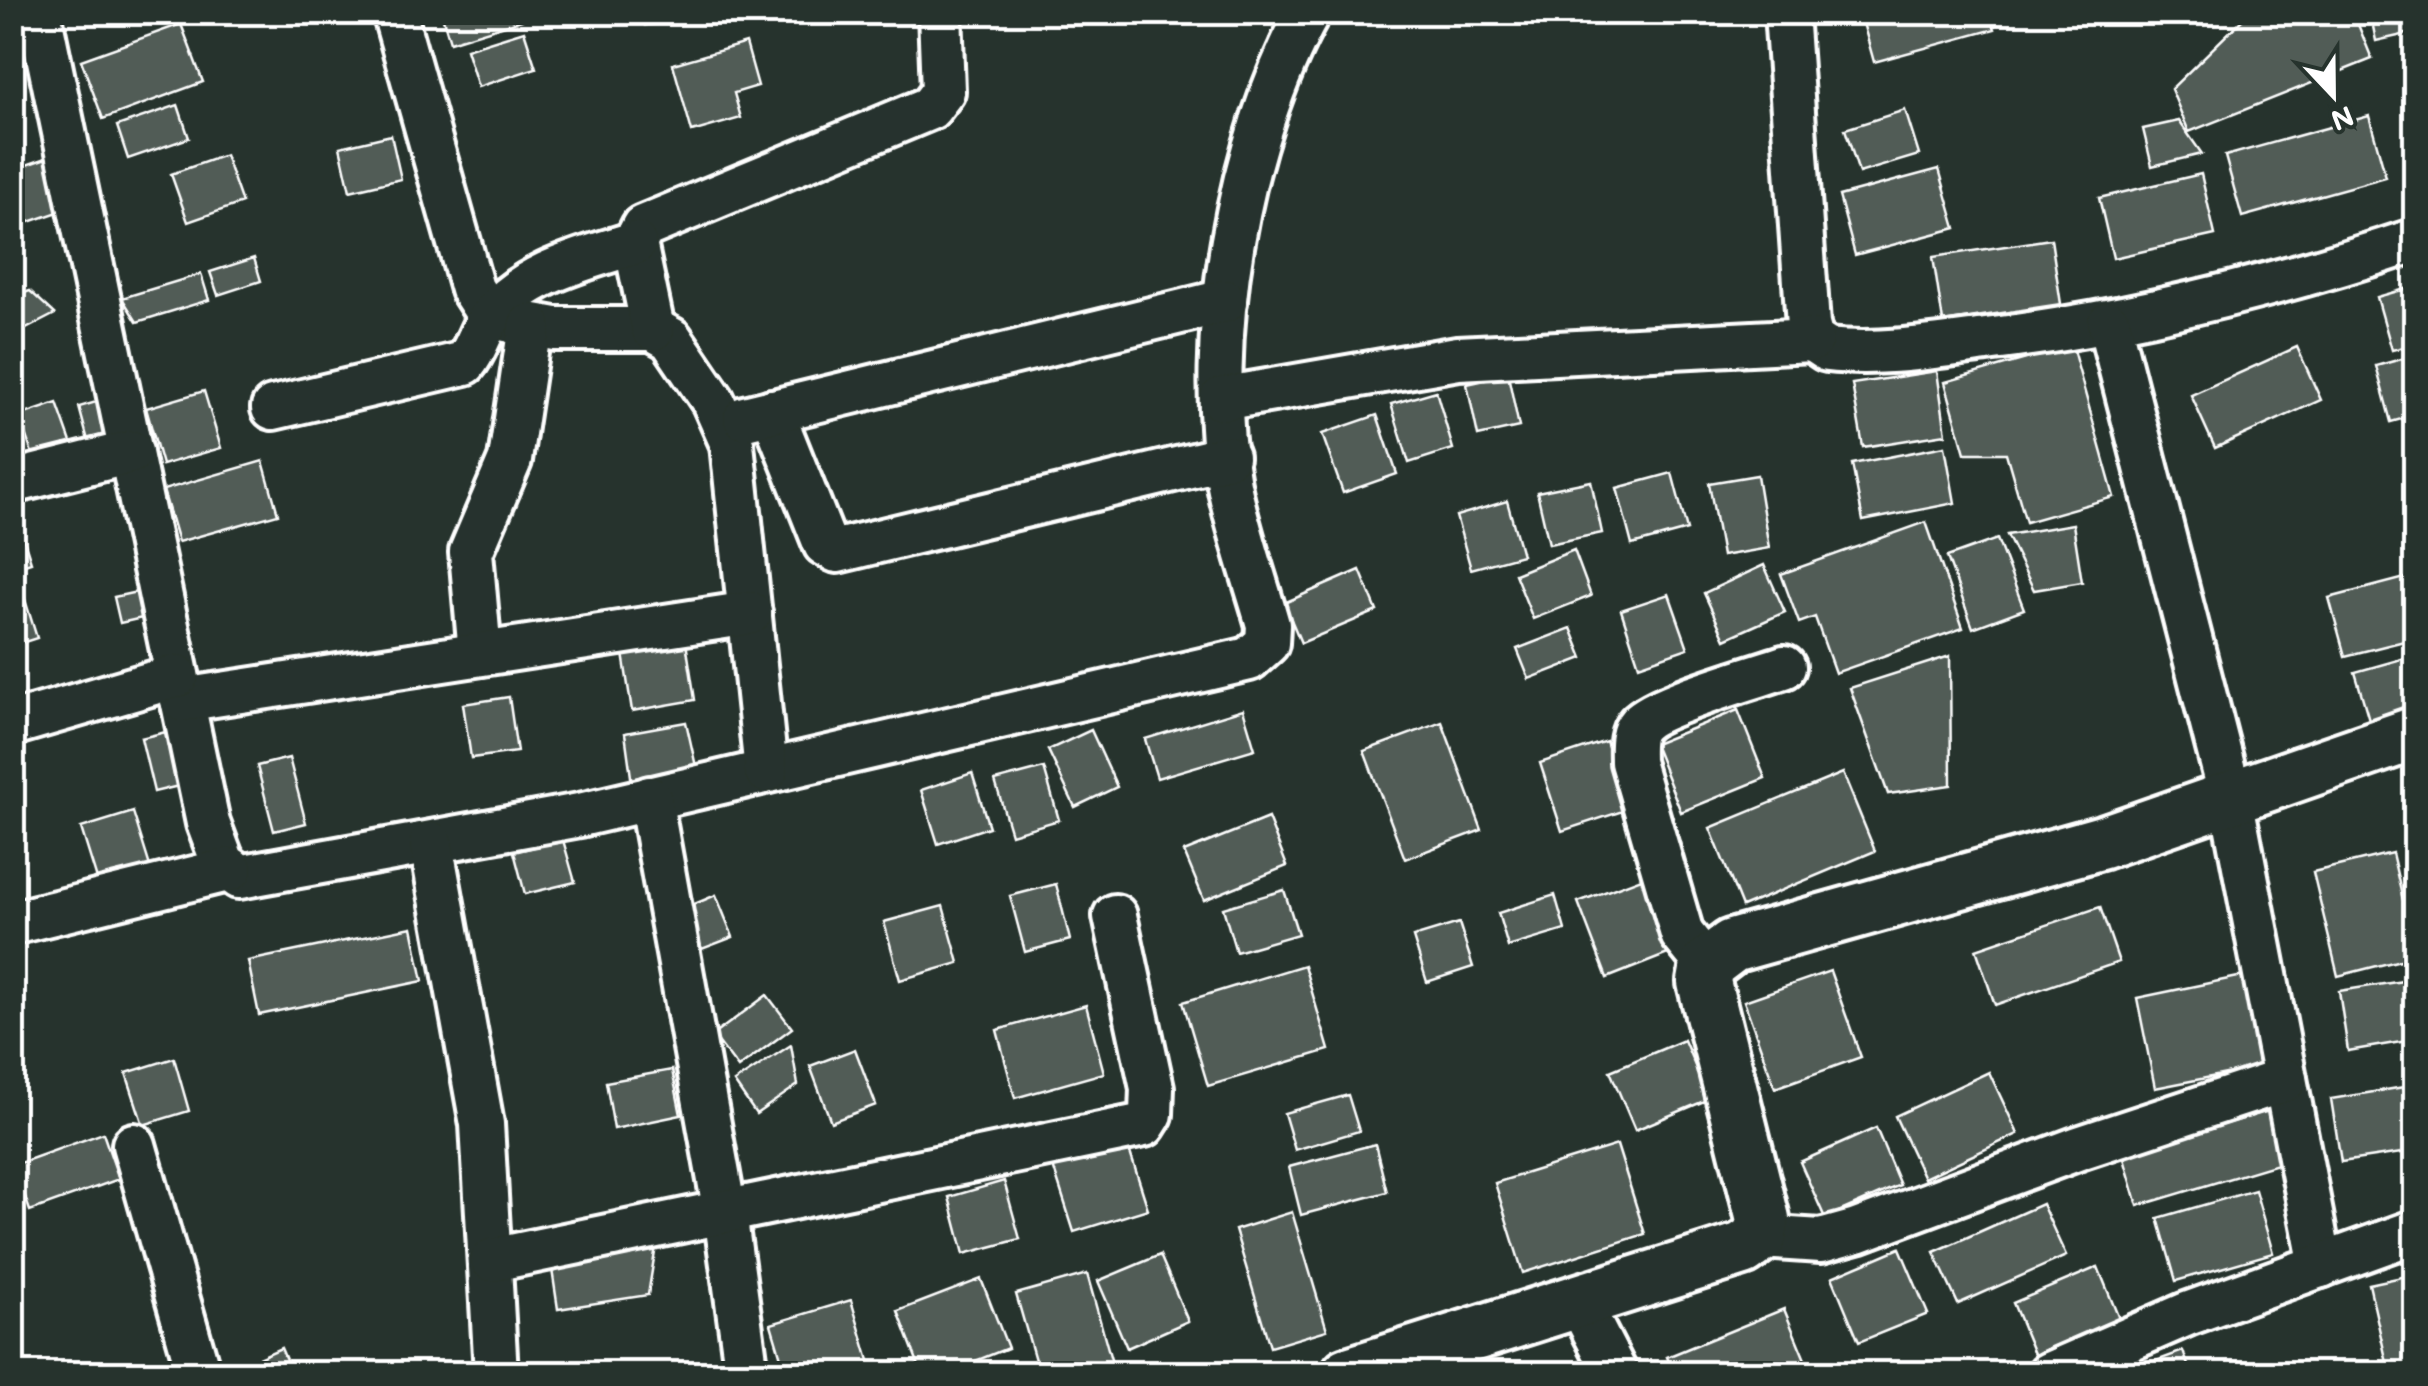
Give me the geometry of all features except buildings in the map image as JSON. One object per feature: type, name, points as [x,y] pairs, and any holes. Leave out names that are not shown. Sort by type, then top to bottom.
[{"type":"street","points":[[39,12],[208,823],[223,863],[239,877],[650,798],[1248,659],[1267,643],[1268,625],[1229,485],[1221,399],[1225,300],[1248,176],[1270,98],[1308,12]]},
{"type":"street","points":[[394,12],[472,289],[510,321],[653,329],[671,339],[726,424],[732,444],[766,772]]},
{"type":"street","points":[[653,329],[635,243],[643,227],[930,108],[943,92],[940,12]]},
{"type":"street","points":[[1786,12],[1812,340]]},
{"type":"street","points":[[1221,399],[1458,358],[1812,340],[1827,350],[1850,352],[1948,345],[2109,323],[2238,294],[2416,240]]},
{"type":"street","points":[[480,654],[471,552],[510,460],[510,321],[520,289],[563,266],[635,243]]},
{"type":"street","points":[[726,424],[1225,300]]},
{"type":"street","points":[[273,408],[465,364],[510,321]]},
{"type":"street","points":[[2109,323],[2231,798],[2321,1266]]},
{"type":"street","points":[[772,411],[825,544],[837,550],[1227,456]]},
{"type":"street","points":[[12,482],[131,452]]},
{"type":"street","points":[[12,724],[180,688],[480,654],[750,613]]},
{"type":"street","points":[[1707,965],[1682,934],[1632,762],[1632,742],[1639,724],[1660,711],[1784,667]]},
{"type":"street","points":[[1760,1237],[1763,1219],[1704,982],[1707,965],[1732,946],[2103,842],[2416,733]]},
{"type":"street","points":[[650,798],[725,1213],[748,1374]]},
{"type":"street","points":[[431,842],[482,1124],[496,1374]]},
{"type":"street","points":[[12,923],[230,869]]},
{"type":"street","points":[[492,1260],[1144,1125],[1151,1114],[1152,1088],[1115,916]]},
{"type":"street","points":[[1348,1374],[1430,1360],[1578,1300],[1743,1249],[1760,1237],[1821,1241],[1857,1231],[2079,1148],[2285,1080]]},
{"type":"street","points":[[134,1146],[199,1374]]},
{"type":"street","points":[[2049,1374],[2188,1314],[2416,1231]]},
{"type":"street","points":[[1578,1300],[1616,1374]]}]
